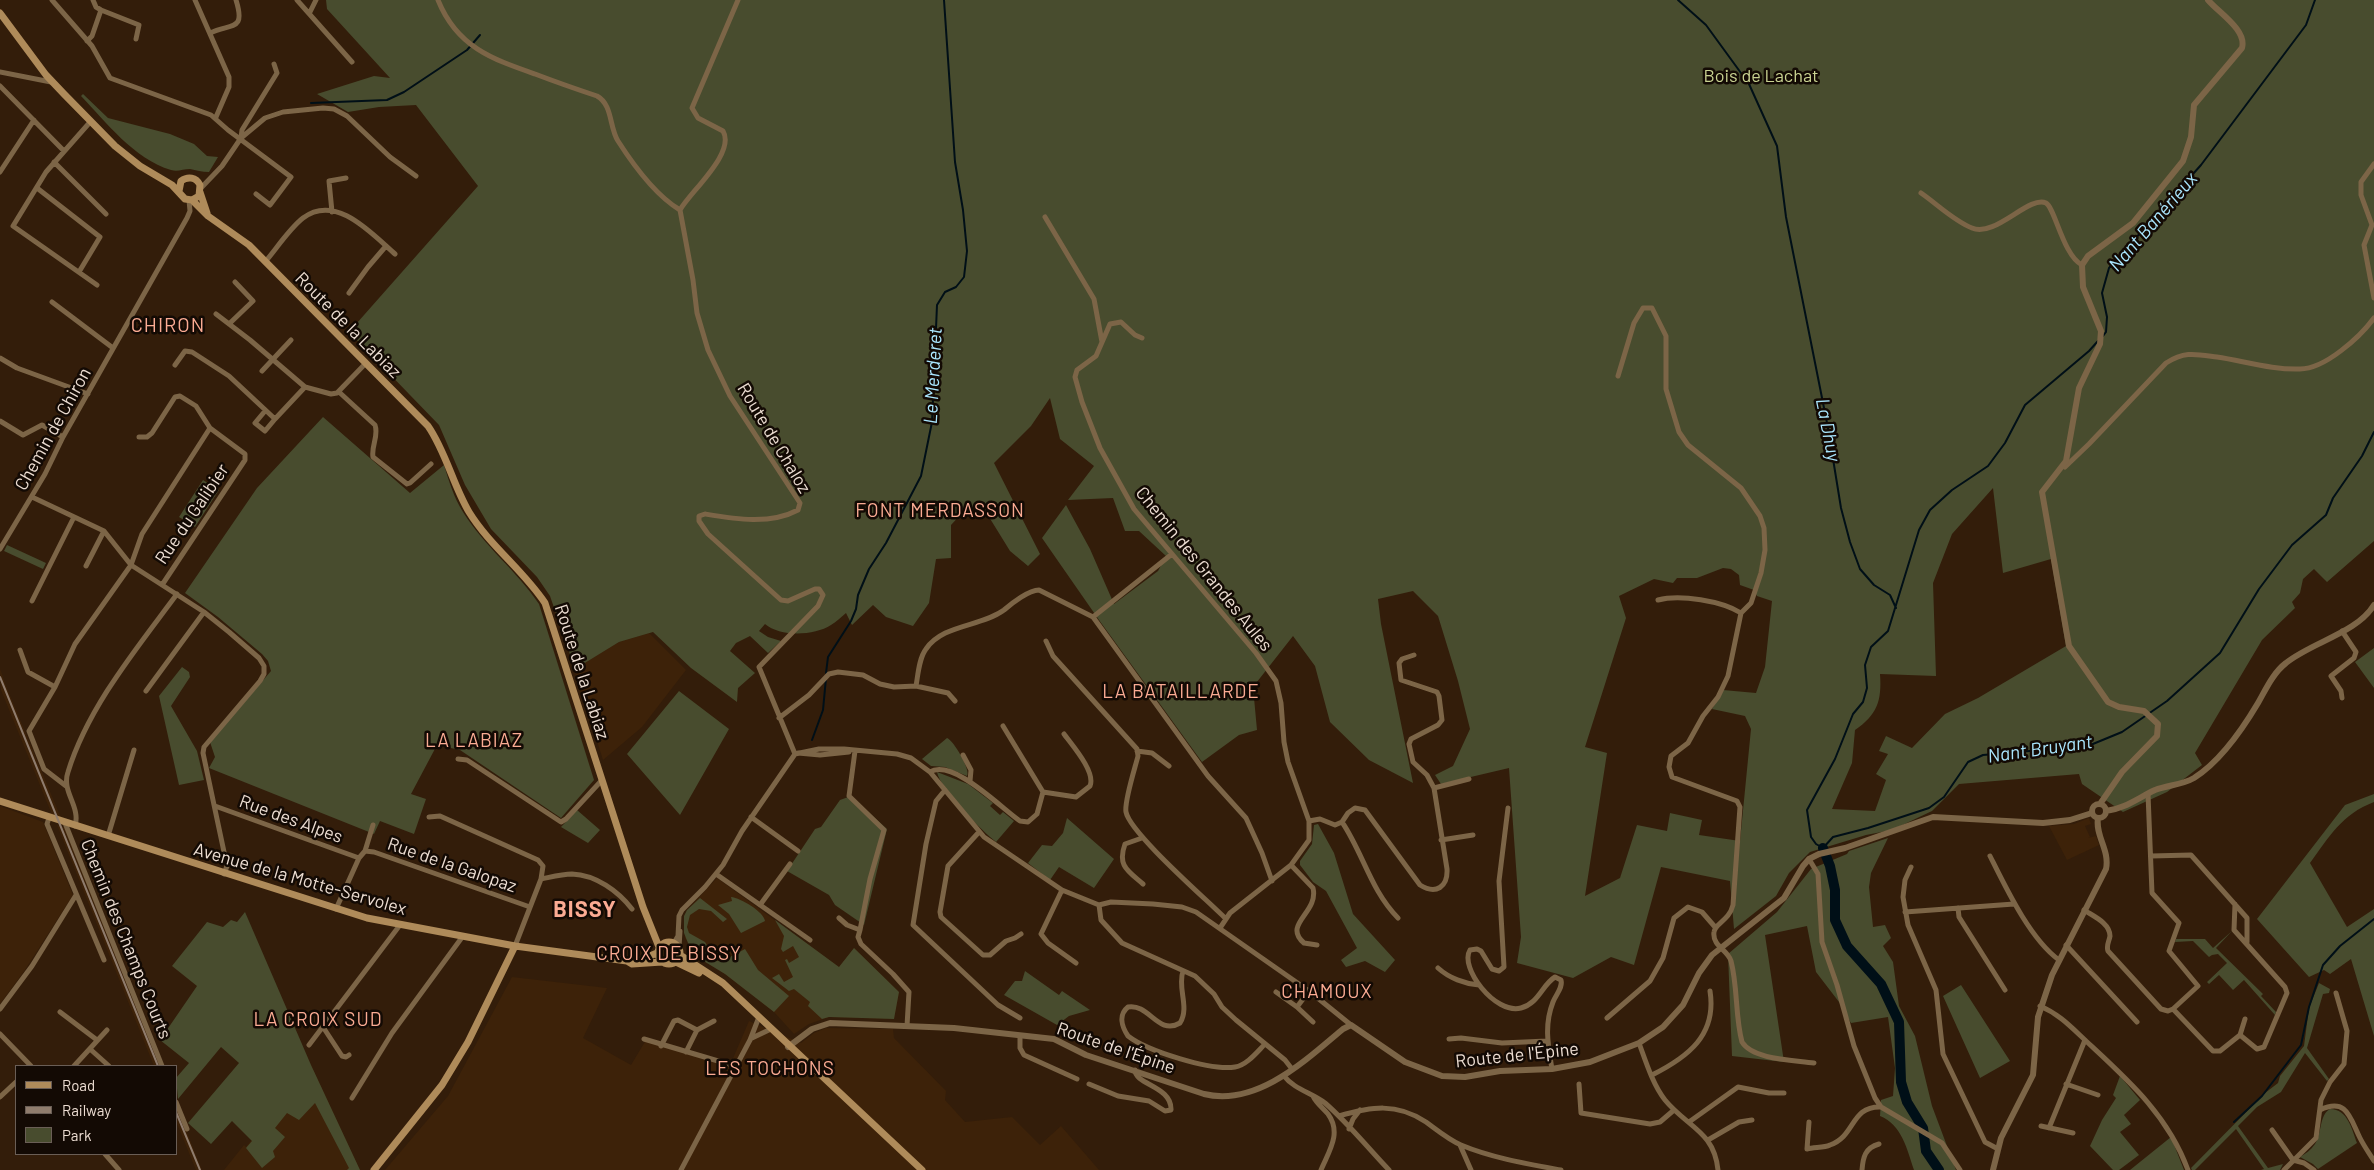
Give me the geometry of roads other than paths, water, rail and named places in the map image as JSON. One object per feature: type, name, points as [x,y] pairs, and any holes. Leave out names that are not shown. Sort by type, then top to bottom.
[{"type":"main road","points":[[0,13],[52,82],[140,166],[162,178],[179,191],[182,197],[191,200],[201,190]]},
{"type":"main road","points":[[162,178],[181,181],[188,178],[197,180],[208,216]]},
{"type":"main road","points":[[179,191],[181,181]]},
{"type":"main road","name":"Route de la Labiaz","points":[[191,200],[208,216],[249,245],[364,364],[428,426],[437,440],[470,513],[498,550],[529,580],[545,603],[643,907],[653,929],[662,962]]},
{"type":"main road","name":"Avenue de la Motte-Servolex","points":[[0,801],[224,874],[400,925],[515,946],[628,961],[647,959],[658,950],[675,947]]},
{"type":"main road","name":"Route de la Labiaz","points":[[653,929],[675,947]]},
{"type":"main road","points":[[374,1170],[442,1085],[467,1042],[515,946]]},
{"type":"main road","points":[[675,947],[676,962],[692,969],[739,999]]},
{"type":"main road","points":[[675,947],[723,983],[922,1170]]},
{"type":"main road","name":"Avenue de la Motte-Servolex","points":[[628,961],[632,964],[662,962],[669,965],[676,962]]},
{"type":"street","points":[[52,0],[87,41],[110,78],[216,118],[228,130],[291,177],[270,205],[256,194]]},
{"type":"street","points":[[93,0],[96,7],[101,10],[139,25],[136,39]]},
{"type":"street","points":[[195,0],[230,82],[216,118]]},
{"type":"street","points":[[210,33],[230,29],[238,23],[240,16],[236,0]]},
{"type":"street","points":[[297,0],[310,12],[352,62]]},
{"type":"street","points":[[310,12],[316,0]]},
{"type":"street","points":[[438,0],[445,18],[484,55],[498,62],[601,98],[606,104],[618,141],[664,198],[680,210],[690,195],[717,165],[724,145],[726,135],[723,131],[698,118],[692,108],[738,0]]},
{"type":"street","points":[[2062,469],[2066,461],[2078,388],[2100,344],[2102,334],[2083,287],[2082,265],[2088,256],[2133,223],[2183,161],[2191,137],[2194,105],[2242,48],[2244,42],[2240,33],[2208,0]]},
{"type":"street","points":[[87,41],[92,36],[101,10]]},
{"type":"street","points":[[241,138],[242,130],[276,73],[274,64]]},
{"type":"street","points":[[0,72],[52,82]]},
{"type":"street","points":[[0,86],[64,151]]},
{"type":"street","points":[[201,190],[211,176],[222,166],[241,138],[257,124],[275,114],[334,109],[347,116],[390,157],[416,176]]},
{"type":"street","points":[[0,170],[34,120]]},
{"type":"street","points":[[92,122],[54,162],[13,226],[97,285]]},
{"type":"street","points":[[54,162],[106,214]]},
{"type":"street","points":[[2374,164],[2361,182],[2361,195],[2372,225],[2364,245],[2374,298]]},
{"type":"street","points":[[197,180],[211,176]]},
{"type":"street","points":[[332,212],[329,181],[346,178]]},
{"type":"street","points":[[36,188],[100,237],[79,272]]},
{"type":"street","points":[[1921,193],[1973,229],[1984,230],[2031,205],[2039,202],[2045,203],[2050,207],[2057,229],[2072,257],[2082,265]]},
{"type":"street","points":[[191,200],[190,211],[201,209]]},
{"type":"street","name":"Route de Chaloz","points":[[680,210],[694,280],[697,313],[708,350],[730,396],[800,503],[798,510],[789,514],[743,520],[705,514],[699,516],[699,521],[708,534],[781,600],[788,601],[815,589],[819,589],[823,595],[818,606],[759,668],[779,718],[796,753]]},
{"type":"street","name":"Chemin de Chiron","points":[[0,549],[32,497],[190,211]]},
{"type":"street","points":[[265,262],[302,218],[312,213],[332,212],[348,215],[395,254]]},
{"type":"street","points":[[1045,217],[1094,299],[1102,344]]},
{"type":"street","points":[[349,293],[368,266],[386,246]]},
{"type":"street","points":[[229,324],[253,301],[235,282]]},
{"type":"street","points":[[52,302],[113,348]]},
{"type":"street","points":[[1618,376],[1634,322],[1643,308],[1652,308],[1666,336],[1666,389],[1679,432],[1688,445],[1741,488],[1760,516],[1764,528],[1765,550],[1761,573],[1751,603],[1741,613],[1728,676],[1718,697],[1703,716],[1688,743],[1671,756],[1669,768],[1672,777],[1736,801],[1740,807],[1733,905],[1731,915],[1715,927],[1714,937],[1731,961],[1740,1035],[1746,1050],[1758,1055],[1814,1063]]},
{"type":"street","points":[[216,314],[306,387],[331,394],[339,392],[364,364]]},
{"type":"street","points":[[1993,1170],[2005,1129],[2033,1075],[2036,1028],[2040,1006],[2058,960],[2101,880],[2107,863],[2097,828],[2094,806],[2100,804],[2122,772],[2157,736],[2158,724],[2144,710],[2119,707],[2108,702],[2069,646],[2053,546],[2042,496],[2044,488],[2090,444],[2166,363],[2179,355],[2199,354],[2275,366],[2308,368],[2321,364],[2339,351],[2365,330],[2374,318]]},
{"type":"street","name":"Chemin des Grandes Aules","points":[[1142,338],[1135,336],[1121,322],[1110,324],[1105,331],[1102,344],[1096,356],[1077,370],[1075,377],[1082,402],[1100,448],[1120,488],[1134,509],[1256,652],[1276,680],[1282,703],[1284,742],[1288,762],[1305,805],[1309,821]]},
{"type":"street","points":[[262,371],[291,340]]},
{"type":"street","points":[[174,365],[185,351],[192,352],[229,376],[275,419]]},
{"type":"street","points":[[0,358],[17,368],[88,394]]},
{"type":"street","points":[[265,411],[255,423],[264,431],[306,387]]},
{"type":"street","points":[[339,392],[375,425],[377,433],[372,451],[373,457],[407,484],[431,464]]},
{"type":"street","points":[[186,399],[190,393]]},
{"type":"street","points":[[76,826],[78,812],[66,786],[44,769],[29,731],[55,687],[76,644],[131,565],[142,534],[210,428],[196,406],[180,396],[175,397],[152,433],[147,437],[139,437]]},
{"type":"street","points":[[0,421],[23,435],[42,424],[64,436]]},
{"type":"street","name":"Rue du Galibier","points":[[162,584],[245,460],[243,451],[210,428]]},
{"type":"street","points":[[32,497],[104,531],[131,565],[204,612],[254,654],[264,666],[264,674],[260,681],[208,740],[203,753],[227,866],[224,874]]},
{"type":"street","points":[[32,601],[74,517]]},
{"type":"street","points":[[86,566],[104,531]]},
{"type":"street","points":[[1093,617],[1172,554]]},
{"type":"street","points":[[916,686],[925,649],[939,636],[1003,611],[1012,602],[1033,590],[1040,590],[1093,617],[1208,776],[1246,818],[1262,853],[1272,882]]},
{"type":"street","points":[[66,786],[67,773],[104,692],[177,594]]},
{"type":"street","points":[[1658,600],[1666,598],[1694,599],[1734,609],[1741,613]]},
{"type":"street","points":[[1960,1170],[1942,1143],[1881,1107],[1875,1098],[1854,1046],[1837,985],[1822,942],[1818,874],[1809,859],[1822,853],[1838,850],[1933,818],[2043,822],[2104,816],[2106,811],[2121,807],[2148,794],[2189,781],[2201,773],[2230,745],[2280,668],[2303,651],[2364,618],[2374,606]]},
{"type":"street","points":[[146,691],[204,612]]},
{"type":"street","points":[[2342,631],[2356,652],[2354,658],[2331,676],[2341,691],[2342,698]]},
{"type":"street","points":[[1046,641],[1053,656],[1137,751],[1156,755],[1169,766]]},
{"type":"street","points":[[20,650],[28,672],[55,687]]},
{"type":"street","points":[[1220,928],[1225,918],[1292,865],[1309,840],[1309,821],[1320,819],[1335,825],[1342,822],[1348,812],[1355,808],[1365,810],[1420,885],[1428,890],[1442,886],[1448,878],[1434,788],[1427,775],[1413,762],[1409,744],[1411,739],[1438,726],[1442,720],[1440,696],[1437,692],[1401,680],[1399,663],[1402,659],[1414,655]]},
{"type":"street","points":[[779,718],[796,706],[829,674],[838,672],[863,675],[880,684],[894,687],[916,686],[948,693],[955,701]]},
{"type":"street","points":[[930,772],[937,769],[944,770],[970,781],[1024,823],[1034,818],[1042,792],[1003,726]]},
{"type":"street","points":[[1042,792],[1076,797],[1087,790],[1092,782],[1086,766],[1064,734]]},
{"type":"street","points":[[108,836],[134,750]]},
{"type":"street","points":[[853,751],[849,796],[884,830],[870,879],[858,937],[862,944],[909,992],[908,1026]]},
{"type":"street","points":[[675,947],[681,938],[679,925],[682,910],[716,874],[751,817],[796,753],[825,755],[853,751],[897,754],[916,761],[930,772],[979,832],[1062,890],[1099,905],[1121,902],[1182,907],[1201,915],[1309,991],[1351,1025]]},
{"type":"street","points":[[1137,751],[1126,811],[1142,838],[1225,918]]},
{"type":"street","points":[[962,755],[971,770],[970,781]]},
{"type":"street","points":[[458,759],[468,760],[561,822],[602,780]]},
{"type":"street","points":[[1434,788],[1469,779]]},
{"type":"street","points":[[945,790],[936,800],[926,844],[914,925],[998,1005],[1020,1018]]},
{"type":"street","points":[[2084,910],[2098,919],[2108,929],[2110,935],[2106,946],[2108,951],[2161,1009],[2168,1011],[2174,1009],[2198,986],[2169,951],[2179,924],[2152,893],[2148,794]]},
{"type":"street","points":[[2100,804],[2106,811]]},
{"type":"street","name":"Rue des Alpes","points":[[215,806],[359,858]]},
{"type":"street","points":[[1508,808],[1499,881],[1505,964],[1502,970],[1494,970],[1480,950],[1470,950],[1468,959],[1479,985],[1503,1007],[1520,1008],[1535,1000],[1552,979],[1559,978],[1562,983],[1546,1030],[1552,1069]]},
{"type":"street","points":[[430,817],[440,816],[538,860],[543,866],[542,876],[515,946]]},
{"type":"street","points":[[751,817],[798,851]]},
{"type":"street","points":[[49,818],[47,824],[104,960]]},
{"type":"street","name":"Chemin des Champs Courts","points":[[61,822],[162,1065]]},
{"type":"street","points":[[1342,822],[1352,836],[1363,864],[1388,909],[1398,918]]},
{"type":"street","points":[[336,908],[359,858],[365,851],[373,825]]},
{"type":"street","points":[[979,832],[948,866],[940,912],[941,916],[983,955],[990,954],[1006,941],[1021,934]]},
{"type":"street","points":[[1441,840],[1473,834]]},
{"type":"street","points":[[1142,838],[1125,844],[1122,863],[1125,869],[1143,884]]},
{"type":"street","name":"Rue de la Galopaz","points":[[365,851],[374,852],[530,907]]},
{"type":"street","points":[[2151,856],[2191,855],[2247,918],[2247,942]]},
{"type":"street","points":[[1990,856],[2014,904],[2050,953],[2058,960]]},
{"type":"street","name":"Route de l'Épine","points":[[788,1046],[812,1029],[825,1024],[954,1028],[1062,1042],[1086,1055],[1223,1098],[1251,1090],[1284,1076],[1342,1029],[1351,1025],[1405,1062],[1442,1076],[1465,1077],[1500,1071],[1552,1069],[1590,1062],[1639,1043],[1664,1027],[1679,1010],[1702,969],[1720,948],[1784,898],[1809,859]]},
{"type":"street","points":[[760,905],[790,864]]},
{"type":"street","points":[[1292,865],[1313,888],[1314,892],[1308,912],[1298,922],[1296,930],[1304,943],[1317,945]]},
{"type":"street","points":[[1911,867],[1905,880],[1905,912],[1908,925],[1936,990],[1943,1054],[1985,1142],[1998,1149]]},
{"type":"street","points":[[542,876],[565,874],[585,876],[612,888],[622,896],[632,909]]},
{"type":"street","points":[[716,874],[810,940]]},
{"type":"street","points":[[1062,890],[1041,934],[1048,943],[1076,963]]},
{"type":"street","points":[[1193,894],[1202,894]]},
{"type":"street","points":[[0,1009],[32,966],[76,895]]},
{"type":"street","points":[[1905,912],[2014,904]]},
{"type":"street","points":[[2235,904],[2234,930],[2247,942],[2285,987],[2287,993],[2264,1046],[2257,1049],[2240,1035]]},
{"type":"street","points":[[1099,905],[1101,920],[1122,943],[1195,976],[1214,994],[1222,1007],[1285,1060],[1292,1069]]},
{"type":"street","points":[[1607,1018],[1650,981],[1663,958],[1674,918],[1688,907],[1696,908],[1715,927]]},
{"type":"street","points":[[1958,908],[1959,917],[2005,990]]},
{"type":"street","points":[[839,918],[847,925],[860,930]]},
{"type":"street","points":[[309,1046],[400,925]]},
{"type":"street","points":[[352,1098],[392,1033],[463,936]]},
{"type":"street","points":[[2066,945],[2137,1022]]},
{"type":"street","points":[[1438,968],[1467,984],[1479,985]]},
{"type":"street","points":[[1183,971],[1181,981],[1184,1014],[1180,1023],[1171,1027],[1164,1026],[1137,1007],[1128,1007],[1124,1009],[1121,1019],[1128,1036],[1148,1047],[1215,1068],[1237,1067],[1252,1057],[1265,1044]]},
{"type":"street","points":[[1297,1006],[1309,991]]},
{"type":"street","points":[[1652,1075],[1672,1066],[1684,1057],[1703,1034],[1710,1022],[1712,1006],[1710,991]]},
{"type":"street","points":[[1276,992],[1297,1006],[1313,1022]]},
{"type":"street","points":[[2284,1170],[2316,1138],[2325,1090],[2340,1072],[2347,1055],[2347,1031],[2336,993]]},
{"type":"street","points":[[2040,1006],[2065,1020],[2121,1072],[2164,1122],[2180,1149],[2188,1170]]},
{"type":"street","points":[[2174,1009],[2213,1051],[2220,1051],[2240,1035],[2245,1019]]},
{"type":"street","points":[[60,1012],[98,1040]]},
{"type":"street","points":[[681,1170],[750,1040],[759,1017]]},
{"type":"street","points":[[661,1046],[674,1021],[678,1020],[697,1030]]},
{"type":"street","points":[[686,1052],[697,1030],[714,1021]]},
{"type":"street","points":[[323,1027],[342,1056],[346,1057],[349,1055]]},
{"type":"street","points":[[750,1040],[756,1034],[771,1029]]},
{"type":"street","points":[[75,1065],[107,1030]]},
{"type":"street","points":[[0,1034],[30,1065]]},
{"type":"street","points":[[1020,1036],[1020,1048],[1024,1055],[1077,1079]]},
{"type":"street","points":[[1449,1039],[1461,1038],[1502,1044],[1548,1040]]},
{"type":"street","points":[[644,1039],[661,1046],[735,1066]]},
{"type":"street","points":[[2049,1128],[2085,1040]]},
{"type":"street","points":[[1639,1043],[1664,1099],[1708,1140],[1716,1156],[1718,1170]]},
{"type":"street","points":[[90,1049],[108,1065]]},
{"type":"street","points":[[1089,1084],[1111,1096],[1149,1101],[1165,1111],[1171,1110],[1171,1105],[1164,1093],[1138,1078],[1135,1070]]},
{"type":"street","points":[[1284,1076],[1289,1082],[1311,1093],[1339,1116],[1389,1170]]},
{"type":"street","points":[[0,1097],[15,1083]]},
{"type":"street","points":[[1579,1084],[1582,1113],[1650,1124],[1660,1122],[1674,1110]]},
{"type":"street","points":[[2066,1084],[2098,1095]]},
{"type":"street","points":[[1689,1122],[1738,1087],[1769,1094],[1784,1093]]},
{"type":"street","points":[[1311,1093],[1328,1114],[1335,1130],[1334,1138],[1321,1170]]},
{"type":"street","points":[[2320,1110],[2331,1105],[2344,1109],[2352,1119],[2374,1161]]},
{"type":"street","points":[[178,1107],[187,1129]]},
{"type":"street","points":[[1339,1116],[1378,1107],[1402,1111],[1422,1120],[1460,1145],[1519,1162],[1561,1170]]},
{"type":"street","points":[[1809,1122],[1807,1149],[1830,1146],[1848,1132],[1861,1111],[1873,1107],[1881,1107]]},
{"type":"street","points":[[1349,1129],[1352,1119],[1360,1110]]},
{"type":"street","points":[[1708,1140],[1739,1122],[1752,1120]]},
{"type":"street","points":[[2042,1126],[2073,1133]]},
{"type":"street","points":[[2272,1130],[2293,1160],[2304,1163],[2314,1170]]},
{"type":"street","points":[[1862,1170],[1864,1156],[1871,1147],[1879,1144]]},
{"type":"street","points":[[1460,1145],[1471,1170]]},
{"type":"street","points":[[106,1155],[119,1170]]},
{"type":"waterway","name":"Le Merderet","points":[[826,673],[828,657],[851,621],[856,609],[858,595],[869,569],[886,543],[921,476],[932,422],[937,305],[945,292],[956,287],[964,277],[967,251],[963,210],[955,162],[944,0]]},
{"type":"waterway","name":"La Dhuy","points":[[1678,0],[1706,25],[1749,84],[1777,146],[1786,217],[1828,428],[1841,508],[1850,542],[1860,569],[1874,585],[1890,595],[1896,608]]},
{"type":"waterway","name":"Nant Banérieux","points":[[2103,336],[2106,332],[2107,317],[2102,293],[2109,268],[2201,165],[2306,25],[2315,0]]},
{"type":"waterway","points":[[311,103],[387,100],[404,92],[467,50],[480,35]]},
{"type":"waterway","name":"Nant Bruyant","points":[[2098,341],[2089,351],[2025,405],[2005,443],[1988,466],[1952,490],[1930,510],[1919,530],[1888,631],[1871,647],[1865,665],[1867,688],[1863,702],[1853,714],[1835,759],[1807,810],[1811,837],[1816,844],[1823,848],[1833,837],[1868,828],[1929,808],[1944,797],[1968,762],[1983,755],[2088,746],[2122,732],[2167,701],[2220,653],[2259,589],[2292,545],[2326,515],[2333,498],[2362,456],[2374,432]]},
{"type":"waterway","name":"Le Merderet","points":[[812,740],[823,710],[826,678]]},
{"type":"waterway","name":"Nant Bruyant","points":[[1823,848],[1830,866],[1835,890],[1835,920],[1847,946],[1881,984],[1899,1022],[1901,1082],[1907,1102],[1923,1128],[1926,1151],[1939,1170]]},
{"type":"waterway","points":[[2234,1122],[2262,1096],[2301,1045],[2309,1007],[2323,965],[2340,946],[2374,919]]},
{"type":"railway","points":[[0,677],[158,1065]]},
{"type":"railway","points":[[178,1117],[200,1170]]},
{"type":"district","name":"CHIRON","points":[[168,325]]},
{"type":"district","name":"FONT MERDASSON","points":[[940,511]]},
{"type":"district","name":"LA BATAILLARDE","points":[[1181,692]]},
{"type":"district","name":"LA LABIAZ","points":[[474,741]]},
{"type":"district","name":"BISSY","points":[[585,910]]},
{"type":"district","name":"CROIX DE BISSY","points":[[669,954]]},
{"type":"district","name":"CHAMOUX","points":[[1327,992]]},
{"type":"district","name":"LA CROIX SUD","points":[[318,1020]]},
{"type":"district","name":"LES TOCHONS","points":[[770,1069]]},
{"type":"park label","name":"Bois de Lachat","points":[[1761,76]]}]
